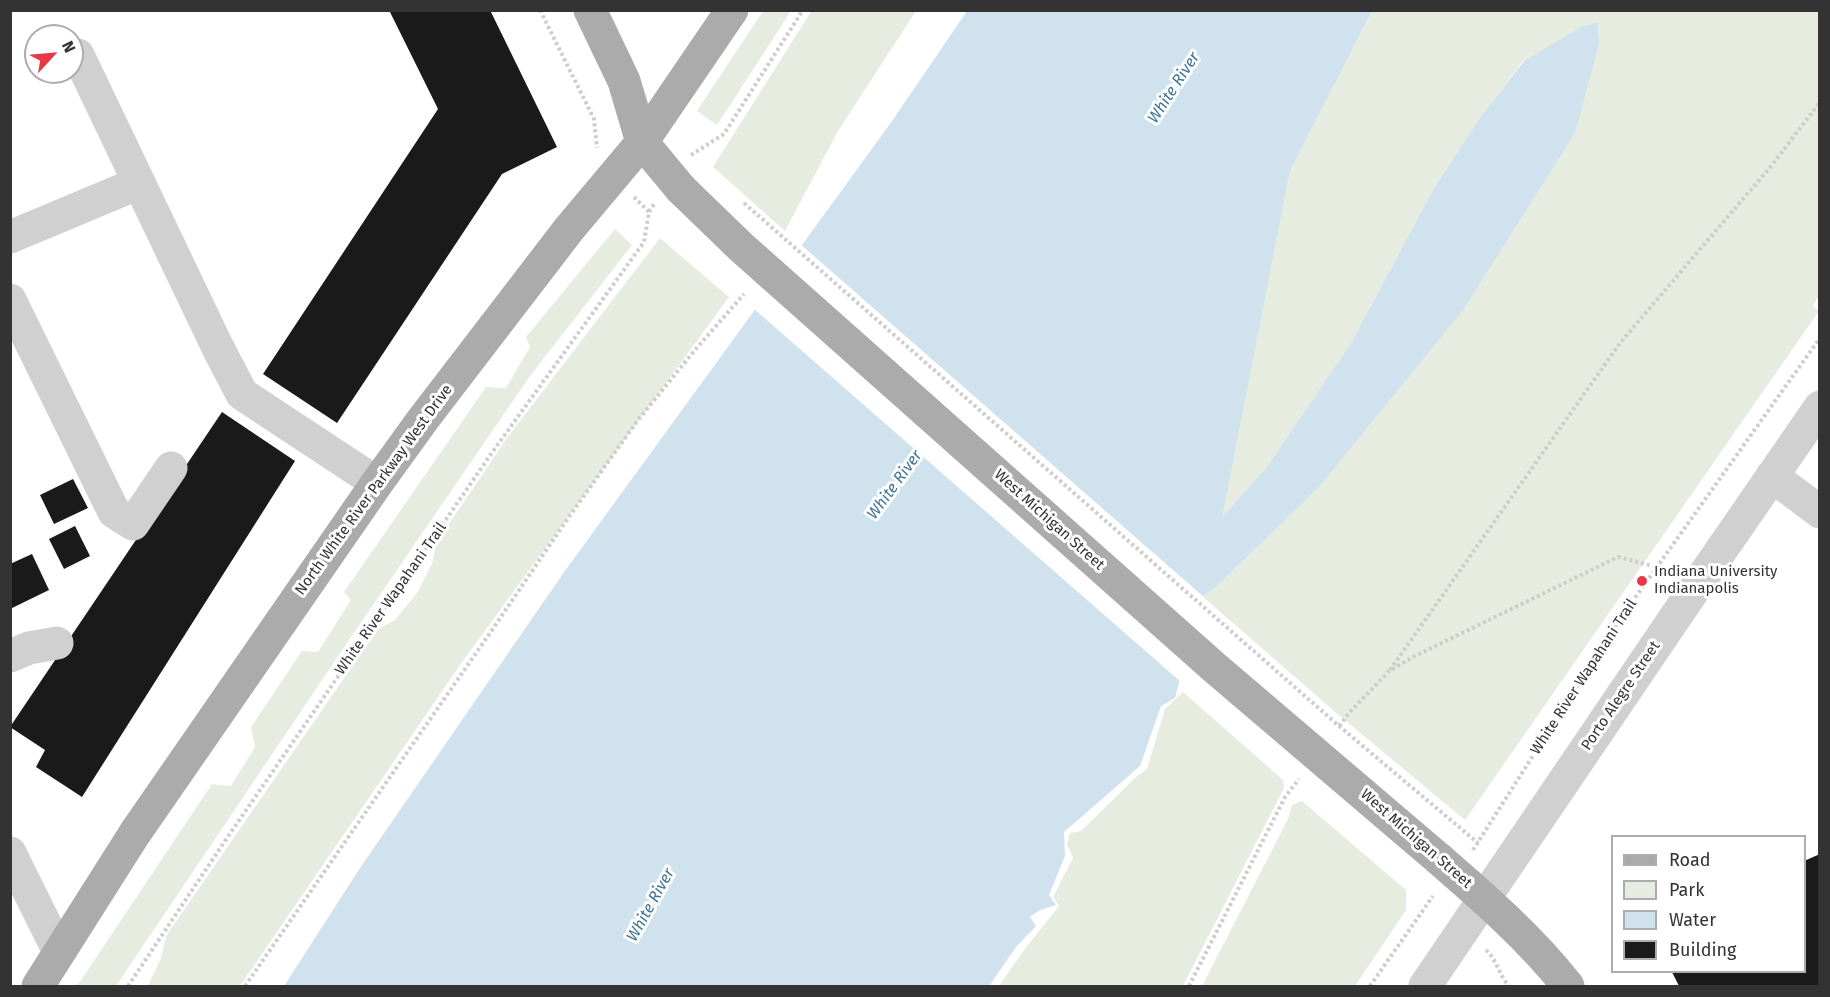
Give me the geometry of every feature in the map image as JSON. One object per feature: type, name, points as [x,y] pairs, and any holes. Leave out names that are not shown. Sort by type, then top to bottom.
[{"type":"main road","name":"West Michigan Street","points":[[590,10],[624,81],[642,142],[681,189],[750,255],[1215,668],[1485,898],[1548,962],[1568,987]]},
{"type":"main road","name":"North White River Parkway West Drive","points":[[38,987],[135,833],[377,483],[569,229],[642,142],[732,10]]},
{"type":"street","points":[[84,68],[242,394],[377,483]]},
{"type":"street","points":[[10,237],[139,183]]},
{"type":"street","points":[[10,300],[114,512],[134,524],[171,468]]},
{"type":"street","name":"Porto Alegre Street","points":[[1425,987],[1820,407]]},
{"type":"street","points":[[1772,476],[1820,512]]},
{"type":"street","points":[[10,656],[29,648],[57,643]]},
{"type":"street","points":[[10,853],[59,952]]},
{"type":"path","points":[[540,10],[594,119]]},
{"type":"path","points":[[690,155],[724,134],[803,10]]},
{"type":"path","points":[[1332,735],[1389,670],[1620,343],[1772,165],[1820,102]]},
{"type":"path","points":[[743,202],[1339,726]]},
{"type":"path","name":"White River Wapahani Trail","points":[[128,987],[236,825],[491,454],[644,242],[648,212]]},
{"type":"path","points":[[245,987],[638,420],[744,294]]},
{"type":"path","name":"White River Wapahani Trail","points":[[1339,726],[1478,843],[1620,619],[1820,338]]},
{"type":"path","points":[[1389,670],[1618,557],[1657,567],[1693,591]]},
{"type":"path","points":[[1189,987],[1285,797],[1306,770]]},
{"type":"path","points":[[1370,987],[1432,897]]},
{"type":"path","points":[[1492,956],[1509,987]]},
{"type":"green space","points":[[812,10],[916,11],[838,131],[785,231],[713,167]]},
{"type":"green space","points":[[763,11],[791,11],[717,125],[697,111]]},
{"type":"green space","points":[[1372,11],[1819,11],[1820,293],[1813,306],[1819,311],[1465,820],[1334,711],[1202,596],[1215,588],[1318,488],[1599,44],[1598,22],[1523,61],[1481,116],[1434,188],[1351,343],[1266,468],[1221,518],[1290,171]]},
{"type":"green space","points":[[615,229],[632,245],[530,376],[116,986],[77,986],[212,784],[231,786],[255,747],[251,727],[302,651],[318,652],[351,600],[344,592],[486,387],[506,388],[530,347],[526,337]]},
{"type":"green space","points":[[660,238],[729,297],[462,662],[240,986],[148,986],[161,958],[166,936],[378,629],[395,620],[417,593],[432,564],[436,543],[507,438]]},
{"type":"green space","points":[[1183,692],[1283,780],[1284,788],[1183,986],[999,986],[1059,906],[1053,897],[1073,858],[1067,844],[1070,833],[1081,831],[1147,769],[1165,709]]},
{"type":"green space","points":[[1302,801],[1406,890],[1406,910],[1355,986],[1202,986],[1288,819],[1292,805]]},
{"type":"water","name":"White River","points":[[967,11],[1372,11],[1290,171],[1222,517],[1266,468],[1351,343],[1434,188],[1481,116],[1524,61],[1581,27],[1598,22],[1599,44],[1575,133],[1463,310],[1318,488],[1215,588],[1202,596],[1175,698],[1161,706],[1140,766],[1064,832],[1065,856],[1049,895],[1056,905],[1040,910],[1030,917],[1036,926],[1016,947],[989,986],[284,986],[360,868],[562,575],[890,124]]},
{"type":"pier","points":[[799,243],[1205,598],[1182,683],[753,308]]},
{"type":"building","points":[[389,10],[490,10],[557,147],[502,174],[337,423],[263,374],[438,109]]},
{"type":"building","points":[[222,412],[295,461],[82,797],[36,767],[45,750],[10,727]]},
{"type":"building","points":[[73,479],[88,508],[54,524],[40,495]]},
{"type":"building","points":[[75,526],[90,556],[64,569],[49,539]]},
{"type":"building","points":[[32,554],[49,590],[10,609],[10,564]]},
{"type":"building","points":[[1820,854],[1820,986],[1679,986],[1672,973],[1806,973],[1806,860]]},
{"type":"place","name":"Indiana University Indianapolis","points":[[1642,581]]}]
